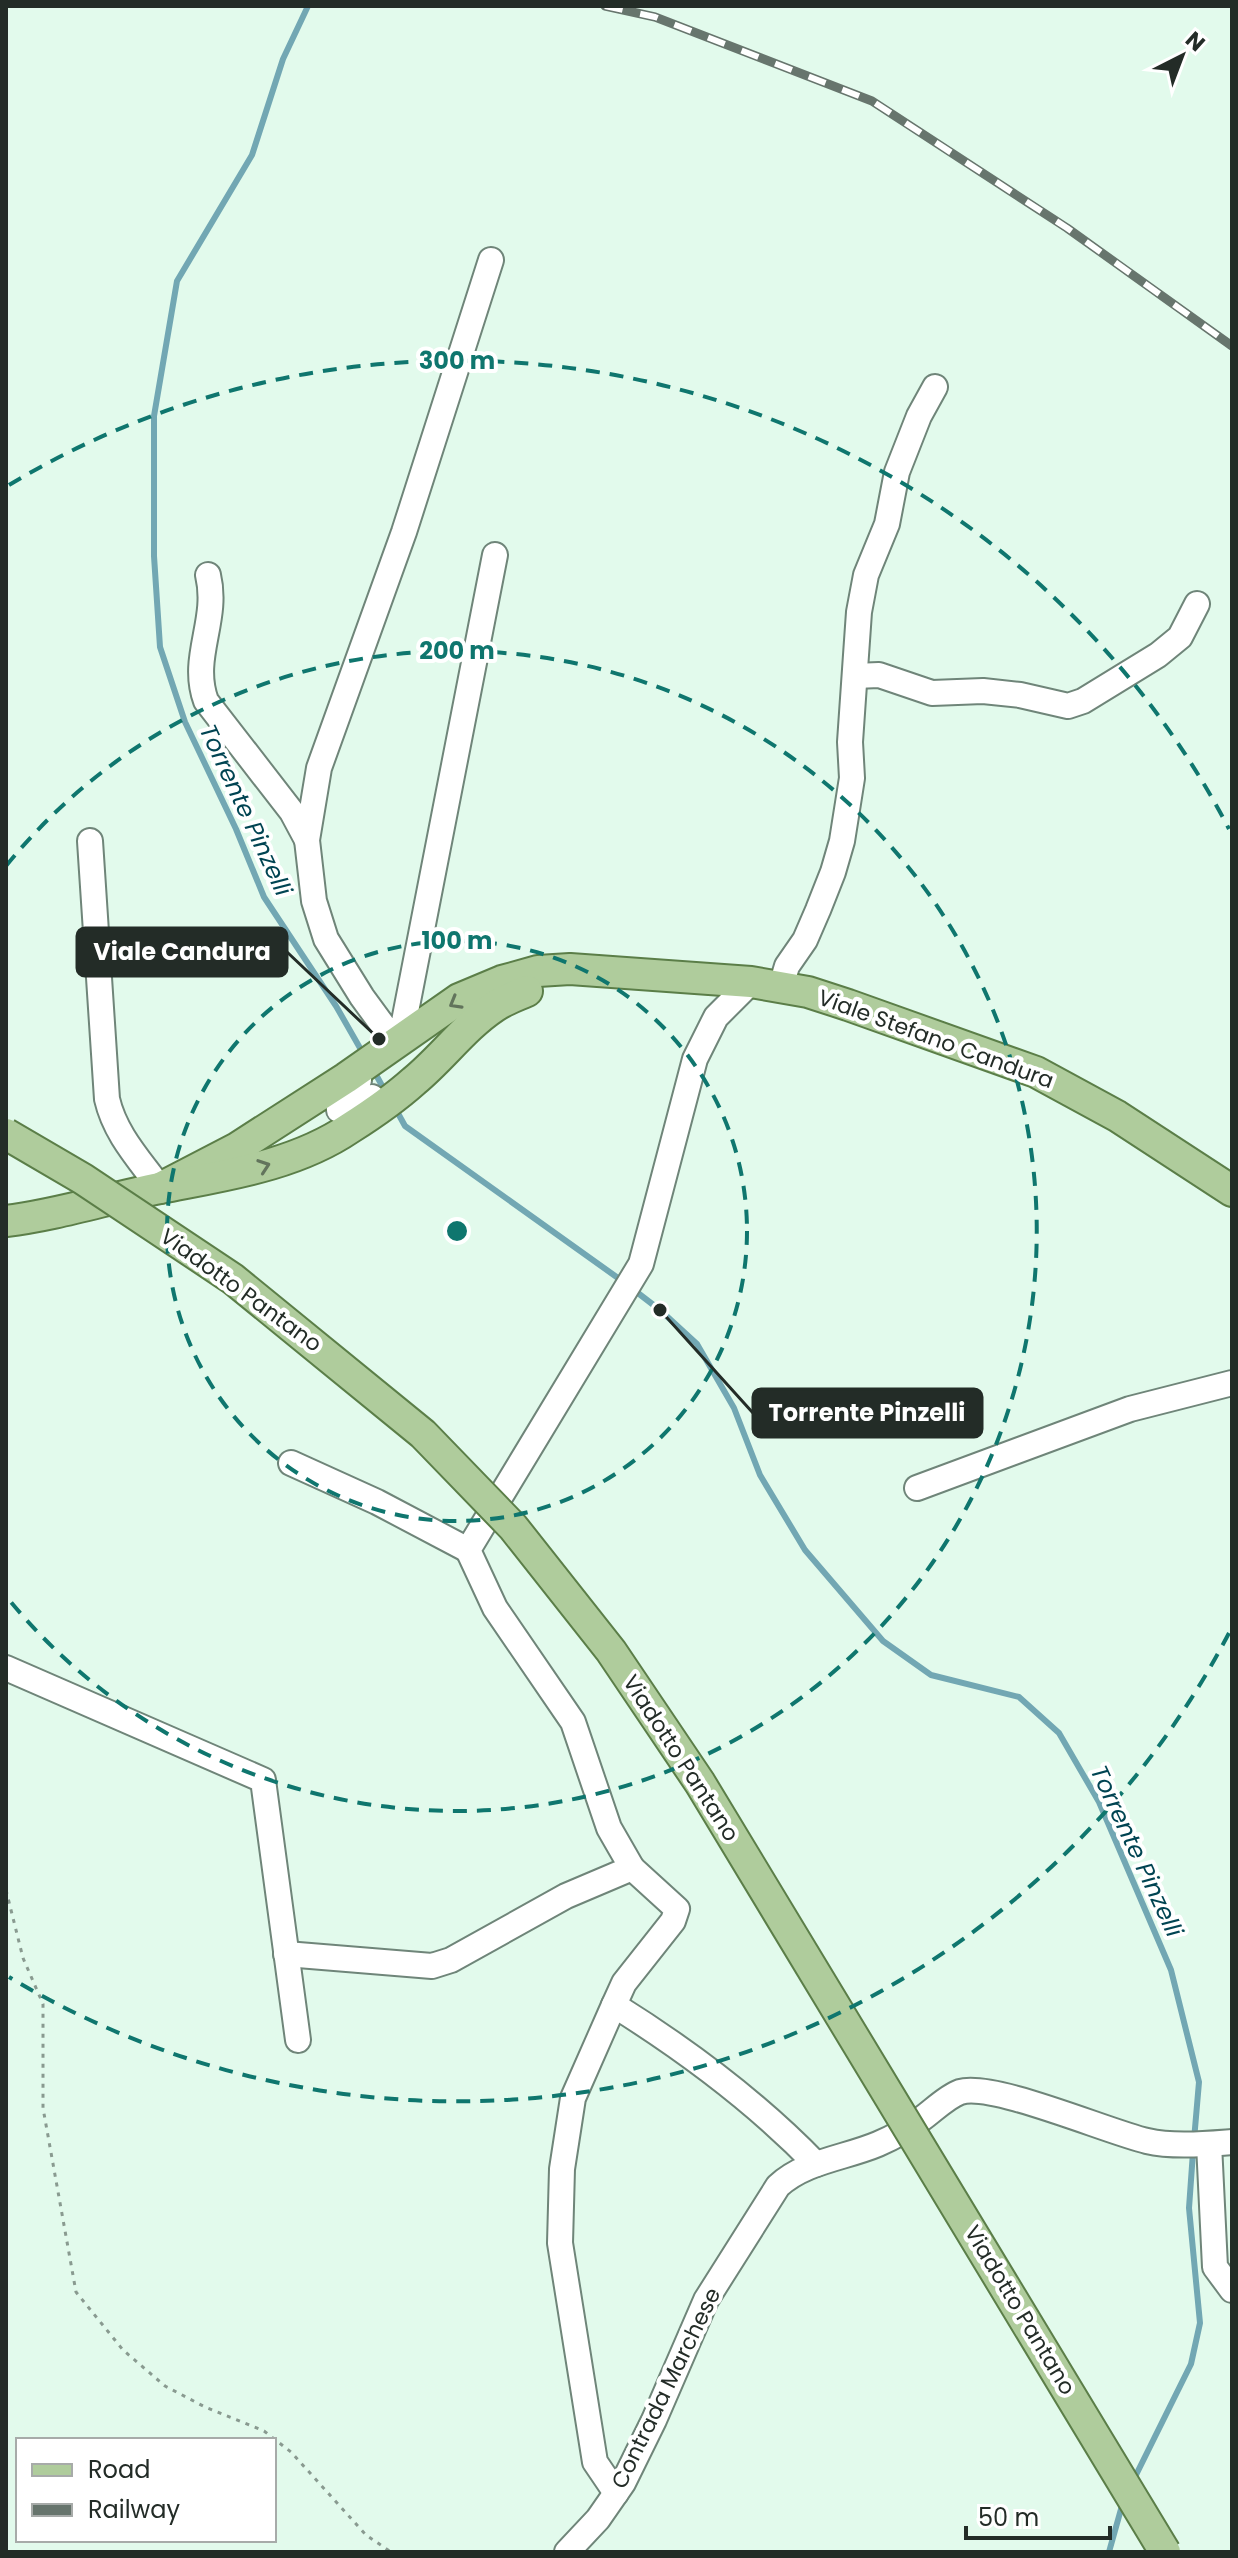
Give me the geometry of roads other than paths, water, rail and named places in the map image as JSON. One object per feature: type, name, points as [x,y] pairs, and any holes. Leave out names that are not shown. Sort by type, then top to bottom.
[{"type":"main road","name":"Viale Stefano Candura","points":[[14,1218],[249,1171],[294,1156],[347,1130],[378,1078],[459,999],[502,981],[538,971],[570,969],[751,982],[781,986],[848,1005],[1036,1072],[1117,1116],[1232,1191]]},
{"type":"main road","name":"Viale Stefano Candura","points":[[160,1188],[378,1078],[472,1024],[496,1005],[540,985],[610,972]]},
{"type":"main road","name":"Viadotto Pantano","points":[[6,1134],[83,1179],[233,1279],[423,1434],[513,1527],[611,1651],[700,1783],[1165,2552]]},
{"type":"street","points":[[378,1078],[384,1027],[326,939],[314,901],[307,840],[319,768],[404,532],[491,260]]},
{"type":"street","points":[[781,986],[787,966],[805,940],[818,910],[842,841],[852,778],[850,742],[859,612],[866,575],[887,524],[897,472],[919,416],[935,387]]},
{"type":"street","points":[[378,1078],[495,555]]},
{"type":"street","points":[[208,575],[212,591],[211,615],[199,662],[200,684],[206,701],[292,812],[307,840]]},
{"type":"street","points":[[855,676],[879,675],[932,693],[983,691],[1020,695],[1068,706],[1083,701],[1158,655],[1180,637],[1197,604]]},
{"type":"street","points":[[90,841],[107,1099],[112,1119],[121,1135],[160,1188]]},
{"type":"street","points":[[468,1550],[641,1264],[695,1059],[716,1017],[751,982]]},
{"type":"street","points":[[917,1488],[1130,1409],[1232,1383]]},
{"type":"street","points":[[291,1463],[377,1502],[468,1550],[495,1608],[573,1722],[609,1828],[632,1868],[677,1909],[673,1921],[624,1983],[614,2005],[573,2098],[562,2169],[560,2243],[595,2462],[616,2493]]},
{"type":"street","points":[[6,1668],[263,1780],[298,2040]]},
{"type":"street","points":[[286,1954],[432,1966],[451,1960],[566,1896],[632,1868]]},
{"type":"street","points":[[614,2005],[671,2041],[816,2164]]},
{"type":"street","name":"Contrada Marchese","points":[[567,2552],[598,2519],[616,2493],[654,2420],[706,2300],[778,2186],[790,2175],[854,2154],[916,2123],[960,2092],[980,2091],[1010,2098],[1149,2141],[1220,2143]]},
{"type":"street","points":[[1220,2143],[1215,2267],[1232,2290]]},
{"type":"waterway","name":"Torrente Pinzelli","points":[[308,6],[283,59],[252,155],[177,281],[154,416],[154,556],[160,647],[185,722],[236,829],[264,897],[336,1006],[364,1055]]},
{"type":"waterway","name":"Torrente Pinzelli","points":[[374,1071],[386,1093]]},
{"type":"waterway","name":"Torrente Pinzelli","points":[[394,1106],[405,1126],[625,1283]]},
{"type":"waterway","name":"Torrente Pinzelli","points":[[634,1290],[697,1344],[734,1408],[760,1475],[805,1550],[883,1641],[931,1675],[1019,1697],[1059,1733],[1099,1802],[1171,1970],[1199,2082],[1194,2140]]},
{"type":"waterway","name":"Torrente Pinzelli","points":[[1133,2481],[1191,2364],[1200,2323],[1189,2208],[1193,2152]]},
{"type":"waterway","name":"Torrente Pinzelli","points":[[1109,2552],[1123,2502]]},
{"type":"railway","points":[[605,6],[655,17],[872,101],[1067,228],[1232,346]]},
{"type":"place","name":"Viale Candura","points":[[379,1039]]},
{"type":"place","name":"Torrente Pinzelli","points":[[660,1310]]}]
